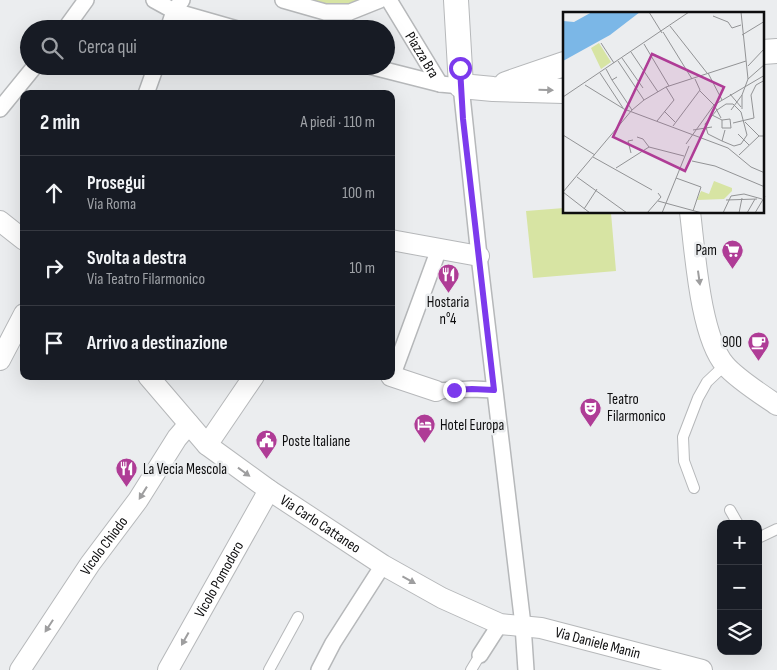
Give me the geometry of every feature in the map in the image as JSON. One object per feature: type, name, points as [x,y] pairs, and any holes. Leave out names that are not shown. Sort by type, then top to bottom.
[{"type":"street","points":[[72,20],[86,0]]},
{"type":"street","points":[[154,0],[178,5],[215,20]]},
{"type":"street","points":[[283,0],[325,12],[350,12],[380,0]]},
{"type":"street","name":"Piazza Bra","points":[[389,0],[451,85]]},
{"type":"street","name":"Piazza Bra","points":[[451,85],[456,0]]},
{"type":"street","points":[[172,20],[178,5]]},
{"type":"street","points":[[764,52],[777,51]]},
{"type":"street","points":[[493,89],[563,64]]},
{"type":"street","name":"Piazza Bra","points":[[395,72],[451,85]]},
{"type":"street","points":[[0,109],[28,75]]},
{"type":"street","points":[[147,90],[153,75]]},
{"type":"street","points":[[526,670],[523,625],[479,256],[451,85],[493,89],[563,91]]},
{"type":"street","points":[[690,214],[704,316],[712,342],[725,365],[777,405]]},
{"type":"street","points":[[0,220],[20,237]]},
{"type":"street","points":[[395,241],[479,256]]},
{"type":"street","points":[[395,368],[440,249]]},
{"type":"street","points":[[0,360],[20,322]]},
{"type":"street","points":[[395,377],[436,391],[494,390]]},
{"type":"street","name":"Via Carlo Cattaneo","points":[[156,380],[207,445],[269,490],[383,565],[442,598],[500,624],[523,625]]},
{"type":"street","points":[[207,445],[251,380]]},
{"type":"street","name":"Vicolo Chiodo","points":[[20,670],[90,564],[138,500],[176,438],[189,424]]},
{"type":"street","name":"Vicolo Pomodoro","points":[[168,670],[269,490]]},
{"type":"street","points":[[319,670],[333,643],[383,565]]},
{"type":"street","points":[[480,655],[500,624]]},
{"type":"street","name":"Via Daniele Manin","points":[[523,625],[702,670]]},
{"type":"lane","points":[[694,488],[684,461],[684,437],[698,398],[707,382],[725,365]]},
{"type":"lane","points":[[730,510],[736,520]]},
{"type":"lane","points":[[762,536],[777,529]]},
{"type":"lane","points":[[269,670],[298,617]]},
{"type":"lane","points":[[471,670],[480,655]]},
{"type":"green space","points":[[304,0],[373,0],[331,8]]},
{"type":"green space","points":[[563,208],[563,214],[611,214],[616,271],[533,278],[526,211]]},
{"type":"place","name":"Pam","points":[[733,269]]},
{"type":"place","name":"Hostaria n°4","points":[[448,293]]},
{"type":"place","name":"900","points":[[758,361]]},
{"type":"place","name":"Teatro Filarmonico","points":[[591,427]]},
{"type":"place","name":"Hotel Europa","points":[[424,444]]},
{"type":"place","name":"Poste Italiane","points":[[266,460]]},
{"type":"place","name":"La Vecia Mescola","points":[[127,488]]},
{"type":"route","points":[[454,390],[494,390],[463,119],[460,68]]}]
